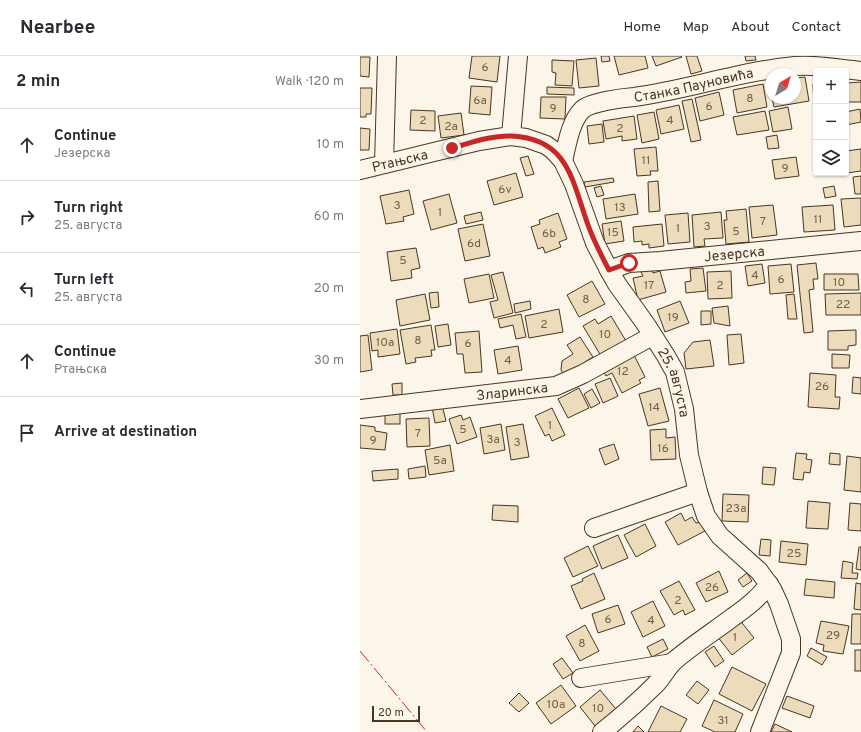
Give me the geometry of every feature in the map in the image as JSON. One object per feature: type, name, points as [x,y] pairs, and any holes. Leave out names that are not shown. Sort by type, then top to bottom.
[{"type":"street","points":[[384,164],[387,56]]},
{"type":"street","points":[[511,136],[518,56]]},
{"type":"street","name":"Станка Пауновића","points":[[563,161],[569,135],[575,122],[583,109],[589,106],[779,68],[807,66],[861,71]]},
{"type":"street","name":"Ртањска","points":[[360,170],[479,141],[511,136]]},
{"type":"street","name":"25. августа","points":[[511,136],[526,138],[546,145],[563,161],[574,184],[595,243],[609,270],[666,356],[676,379],[684,409],[689,455],[698,492],[706,516],[720,536],[751,563],[769,584],[783,612],[791,639],[791,653],[760,732]]},
{"type":"street","name":"Језерска","points":[[609,270],[629,263],[861,240]]},
{"type":"street","name":"Зларинска","points":[[360,409],[556,386],[583,374],[652,336]]},
{"type":"street","points":[[594,528],[698,492]]},
{"type":"street","points":[[602,732],[624,714],[663,677],[672,663],[750,605],[764,592],[769,584]]},
{"type":"street","points":[[581,678],[672,663]]},
{"type":"building","points":[[472,56],[500,56],[497,82],[469,78]]},
{"type":"building","points":[[601,56],[609,56],[610,61],[602,62]]},
{"type":"building","points":[[614,56],[645,56],[648,68],[619,75]]},
{"type":"building","points":[[652,56],[681,56],[682,57],[656,66]]},
{"type":"building","points":[[686,56],[697,56],[702,71],[691,74]]},
{"type":"building","points":[[745,56],[755,56],[756,60],[746,61]]},
{"type":"building","points":[[360,57],[370,57],[369,77],[360,76]]},
{"type":"building","points":[[596,58],[599,86],[579,88],[576,60]]},
{"type":"building","points":[[552,60],[574,61],[572,86],[555,85],[556,73],[552,72]]},
{"type":"building","points":[[801,77],[805,77],[809,101],[801,102]]},
{"type":"building","points":[[861,82],[861,102],[849,102],[849,83]]},
{"type":"building","points":[[763,84],[765,104],[766,104],[767,107],[737,113],[733,90]]},
{"type":"building","points":[[471,86],[492,87],[490,115],[469,113]]},
{"type":"building","points":[[547,87],[574,88],[574,95],[547,94]]},
{"type":"building","points":[[360,88],[372,88],[371,114],[366,114],[366,117],[360,117]]},
{"type":"building","points":[[719,92],[724,115],[700,121],[695,98]]},
{"type":"building","points":[[541,97],[566,97],[565,119],[540,118]]},
{"type":"building","points":[[692,99],[701,140],[691,142],[682,101]]},
{"type":"building","points":[[773,104],[792,104],[774,107]]},
{"type":"building","points":[[679,105],[684,129],[661,134],[656,110]]},
{"type":"building","points":[[788,107],[792,129],[773,132],[769,111]]},
{"type":"building","points":[[860,109],[861,122],[849,124],[849,111]]},
{"type":"building","points":[[411,110],[435,111],[435,131],[410,130]]},
{"type":"building","points":[[765,111],[769,130],[737,135],[733,117]]},
{"type":"building","points":[[654,112],[659,139],[642,143],[637,115]]},
{"type":"building","points":[[461,113],[464,135],[441,138],[438,116]]},
{"type":"building","points":[[634,116],[637,139],[622,141],[622,136],[606,139],[603,121]]},
{"type":"building","points":[[602,124],[604,142],[589,144],[587,126]]},
{"type":"building","points":[[360,128],[370,129],[369,150],[360,150]]},
{"type":"building","points":[[777,135],[779,148],[768,149],[766,137]]},
{"type":"building","points":[[656,147],[658,171],[650,171],[651,175],[637,176],[634,149]]},
{"type":"building","points":[[861,149],[861,171],[849,173],[849,151]]},
{"type":"building","points":[[528,156],[534,174],[526,176],[520,158]]},
{"type":"building","points":[[796,157],[799,176],[775,179],[772,160]]},
{"type":"building","points":[[516,173],[523,197],[494,205],[487,181]]},
{"type":"building","points":[[861,176],[861,194],[855,194],[853,177]]},
{"type":"building","points":[[613,178],[614,182],[585,187],[584,182]]},
{"type":"building","points":[[658,181],[660,211],[649,212],[648,182]]},
{"type":"building","points":[[601,186],[604,195],[597,197],[594,188]]},
{"type":"building","points":[[834,186],[836,196],[825,198],[823,188]]},
{"type":"building","points":[[409,190],[414,214],[403,217],[404,221],[386,224],[380,196]]},
{"type":"building","points":[[449,194],[457,223],[431,230],[423,201]]},
{"type":"building","points":[[635,194],[638,214],[606,219],[603,199]]},
{"type":"building","points":[[861,198],[861,225],[844,227],[841,199]]},
{"type":"building","points":[[773,205],[777,235],[752,238],[749,207]]},
{"type":"building","points":[[833,205],[835,230],[804,232],[802,207]]},
{"type":"building","points":[[746,209],[749,242],[726,244],[724,220],[727,220],[726,211]]},
{"type":"building","points":[[481,212],[483,220],[466,224],[464,216]]},
{"type":"building","points":[[721,212],[723,238],[704,239],[705,246],[694,247],[692,215]]},
{"type":"building","points":[[558,213],[567,239],[559,242],[561,247],[545,253],[543,247],[538,249],[531,227],[540,224],[539,220]]},
{"type":"building","points":[[688,213],[690,242],[668,244],[665,215]]},
{"type":"building","points":[[621,221],[624,241],[605,244],[602,224]]},
{"type":"building","points":[[483,224],[490,256],[465,261],[458,229]]},
{"type":"building","points":[[662,224],[664,246],[649,248],[649,244],[642,245],[642,241],[634,242],[633,227]]},
{"type":"building","points":[[416,248],[420,268],[411,270],[412,278],[391,281],[387,252]]},
{"type":"building","points":[[816,263],[818,279],[813,279],[814,289],[809,290],[813,332],[804,333],[797,265]]},
{"type":"building","points":[[762,264],[765,283],[748,286],[745,266]]},
{"type":"building","points":[[791,264],[794,292],[770,294],[768,266]]},
{"type":"building","points":[[703,268],[706,291],[686,293],[685,282],[691,281],[690,269]]},
{"type":"building","points":[[652,269],[653,273],[660,271],[666,292],[638,300],[633,278],[643,276],[641,272]]},
{"type":"building","points":[[731,271],[732,298],[708,299],[707,272]]},
{"type":"building","points":[[503,272],[513,313],[494,318],[490,302],[498,300],[491,275]]},
{"type":"building","points":[[489,274],[494,298],[469,303],[464,279]]},
{"type":"building","points":[[824,274],[858,274],[859,290],[824,290]]},
{"type":"building","points":[[592,281],[605,304],[579,317],[567,295]]},
{"type":"building","points":[[438,292],[439,307],[431,308],[429,293]]},
{"type":"building","points":[[861,293],[861,315],[826,315],[825,294]]},
{"type":"building","points":[[425,294],[430,320],[400,326],[396,300]]},
{"type":"building","points":[[794,294],[797,319],[788,319],[786,295]]},
{"type":"building","points":[[530,301],[531,309],[515,313],[514,304]]},
{"type":"building","points":[[680,301],[689,323],[665,332],[657,310]]},
{"type":"building","points":[[728,306],[730,326],[714,323],[712,308]]},
{"type":"building","points":[[559,309],[563,332],[529,338],[525,316]]},
{"type":"building","points":[[701,311],[711,311],[711,324],[701,325]]},
{"type":"building","points":[[521,314],[526,337],[516,339],[513,325],[500,328],[498,319]]},
{"type":"building","points":[[611,316],[626,341],[601,356],[583,326],[595,319],[598,324]]},
{"type":"building","points":[[448,324],[451,345],[438,347],[435,326]]},
{"type":"building","points":[[431,325],[435,350],[431,350],[432,356],[415,358],[416,362],[406,364],[400,330]]},
{"type":"building","points":[[397,329],[400,354],[378,357],[378,350],[372,351],[370,333]]},
{"type":"building","points":[[856,330],[856,345],[848,346],[848,350],[828,350],[828,331]]},
{"type":"building","points":[[479,331],[482,372],[465,373],[463,354],[457,354],[455,333]]},
{"type":"building","points":[[741,334],[744,363],[729,365],[727,335]]},
{"type":"building","points":[[368,335],[372,370],[360,372],[360,336]]},
{"type":"building","points":[[580,337],[593,357],[564,375],[561,370],[562,361],[573,354],[567,345]]},
{"type":"building","points":[[710,340],[714,366],[686,369],[684,353],[693,342]]},
{"type":"building","points":[[518,346],[522,370],[498,374],[494,350]]},
{"type":"building","points":[[633,353],[645,377],[639,380],[641,383],[622,393],[612,373],[606,376],[602,369]]},
{"type":"building","points":[[832,354],[850,355],[849,368],[832,368]]},
{"type":"building","points":[[810,373],[836,375],[835,397],[840,397],[839,409],[808,407]]},
{"type":"building","points":[[853,377],[861,378],[861,394],[852,393]]},
{"type":"building","points":[[610,378],[618,396],[603,403],[595,384]]},
{"type":"building","points":[[402,383],[402,395],[393,395],[392,384]]},
{"type":"building","points":[[579,388],[589,408],[568,418],[558,399]]},
{"type":"building","points":[[660,388],[669,421],[648,426],[639,394]]},
{"type":"building","points":[[592,389],[600,403],[591,408],[584,394]]},
{"type":"building","points":[[442,405],[446,421],[435,423],[432,407]]},
{"type":"building","points":[[552,408],[565,435],[552,441],[549,434],[545,436],[535,416]]},
{"type":"building","points":[[385,411],[400,411],[400,424],[385,424]]},
{"type":"building","points":[[461,415],[463,420],[470,417],[477,437],[457,444],[449,419]]},
{"type":"building","points":[[429,418],[430,446],[407,447],[406,419]]},
{"type":"building","points":[[501,424],[505,450],[484,454],[480,428]]},
{"type":"building","points":[[523,424],[529,457],[511,460],[506,427]]},
{"type":"building","points":[[360,425],[375,427],[375,431],[387,433],[385,450],[360,448]]},
{"type":"building","points":[[666,429],[666,438],[675,437],[676,459],[651,460],[650,430]]},
{"type":"building","points":[[614,444],[619,459],[605,465],[599,449]]},
{"type":"building","points":[[450,445],[454,471],[429,475],[425,450]]},
{"type":"building","points":[[796,453],[807,454],[806,459],[812,460],[810,473],[804,472],[803,480],[793,479]]},
{"type":"building","points":[[830,453],[840,454],[840,465],[829,464]]},
{"type":"building","points":[[847,456],[861,458],[861,492],[844,490]]},
{"type":"building","points":[[425,466],[426,477],[409,479],[408,469]]},
{"type":"building","points":[[763,467],[776,468],[774,485],[762,484]]},
{"type":"building","points":[[398,469],[398,479],[373,481],[372,471]]},
{"type":"building","points":[[723,494],[749,495],[748,522],[722,521]]},
{"type":"building","points":[[808,501],[830,503],[828,529],[806,528]]},
{"type":"building","points":[[850,503],[861,504],[861,531],[848,530]]},
{"type":"building","points":[[493,505],[518,506],[518,522],[492,520]]},
{"type":"building","points":[[681,513],[685,521],[692,517],[696,523],[700,522],[705,531],[678,545],[665,522]]},
{"type":"building","points":[[645,524],[656,546],[636,557],[624,535]]},
{"type":"building","points":[[618,535],[628,558],[602,569],[593,546]]},
{"type":"building","points":[[761,539],[771,540],[770,556],[759,555]]},
{"type":"building","points":[[781,541],[808,544],[806,565],[779,562]]},
{"type":"building","points":[[588,546],[598,566],[573,577],[564,558]]},
{"type":"building","points":[[859,547],[861,547],[861,570],[856,569]]},
{"type":"building","points":[[843,561],[853,563],[852,573],[858,573],[857,579],[841,578]]},
{"type":"building","points":[[719,571],[728,592],[706,602],[696,583]]},
{"type":"building","points":[[594,573],[605,599],[581,609],[571,586],[583,581],[582,579]]},
{"type":"building","points":[[747,573],[752,581],[743,587],[738,580]]},
{"type":"building","points":[[806,579],[835,582],[834,598],[804,595]]},
{"type":"building","points":[[679,581],[695,610],[685,615],[683,610],[674,615],[660,591]]},
{"type":"building","points":[[856,583],[861,584],[861,610],[854,609]]},
{"type":"building","points":[[653,601],[665,626],[643,637],[631,612]]},
{"type":"building","points":[[618,605],[625,624],[598,633],[592,614]]},
{"type":"building","points":[[852,614],[861,614],[861,644],[851,644]]},
{"type":"building","points":[[739,619],[754,638],[732,655],[717,636]]},
{"type":"building","points":[[821,621],[849,626],[843,654],[823,651],[824,645],[816,643]]},
{"type":"building","points":[[585,625],[599,651],[580,661],[566,636]]},
{"type":"building","points":[[663,639],[668,649],[652,657],[647,647]]},
{"type":"building","points":[[714,646],[724,661],[715,667],[705,652]]},
{"type":"building","points":[[811,648],[827,657],[822,665],[807,656]]},
{"type":"building","points":[[855,650],[861,650],[861,671],[855,671]]},
{"type":"building","points":[[562,658],[573,673],[563,679],[553,664]]},
{"type":"building","points":[[732,667],[766,684],[752,711],[719,694]]},
{"type":"building","points":[[697,681],[709,690],[698,704],[686,695]]},
{"type":"building","points":[[561,685],[576,706],[551,724],[536,703]]},
{"type":"building","points":[[600,690],[616,709],[595,726],[580,707]]},
{"type":"building","points":[[519,693],[529,703],[519,712],[509,703]]},
{"type":"building","points":[[787,696],[814,706],[810,718],[782,708]]},
{"type":"building","points":[[714,700],[743,714],[735,732],[715,732],[702,726]]},
{"type":"building","points":[[661,706],[687,719],[680,732],[648,732]]},
{"type":"building","points":[[775,724],[792,732],[771,732]]},
{"type":"building","points":[[638,726],[644,732],[633,732]]},
{"type":"power","points":[[360,651],[427,732]]},
{"type":"route","points":[[452,148],[479,141],[511,136],[526,138],[546,145],[563,161],[569,171],[595,243],[609,270],[629,263]]}]
